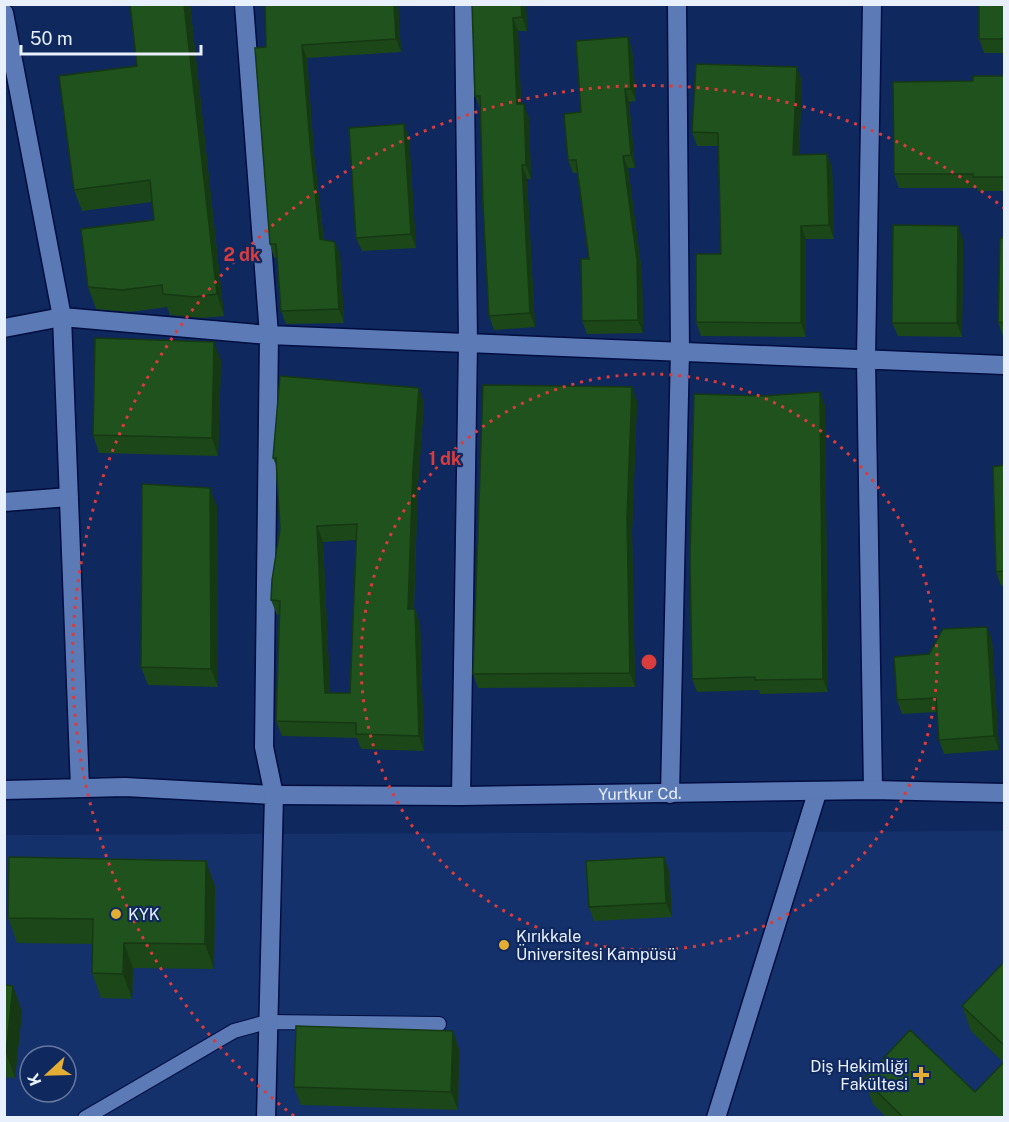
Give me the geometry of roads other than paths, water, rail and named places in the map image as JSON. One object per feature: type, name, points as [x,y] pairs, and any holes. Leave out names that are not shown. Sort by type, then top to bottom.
[{"type":"street","points":[[243,4],[269,334],[264,747],[274,795],[266,1118]]},
{"type":"street","points":[[461,796],[468,343],[464,4]]},
{"type":"street","points":[[670,794],[680,351],[677,4]]},
{"type":"street","points":[[872,4],[867,359],[873,790]]},
{"type":"street","points":[[4,13],[63,317],[80,788]]},
{"type":"street","points":[[4,328],[63,317],[269,334],[1005,364]]},
{"type":"street","points":[[4,502],[69,497]]},
{"type":"street","name":"Yurtkur Cd.","points":[[4,790],[125,787],[274,795],[461,796],[817,793],[873,790],[1005,793]]},
{"type":"street","points":[[716,1118],[817,793]]},
{"type":"lane","points":[[85,1118],[234,1031],[267,1022],[439,1024]]},
{"type":"place","name":"KYK","points":[[116,914]]},
{"type":"place","name":"Kırıkkale Üniversitesi Kampüsü","points":[[504,945]]},
{"type":"place","name":"Diş Hekimliği Fakültesi","points":[[921,1075]]}]
